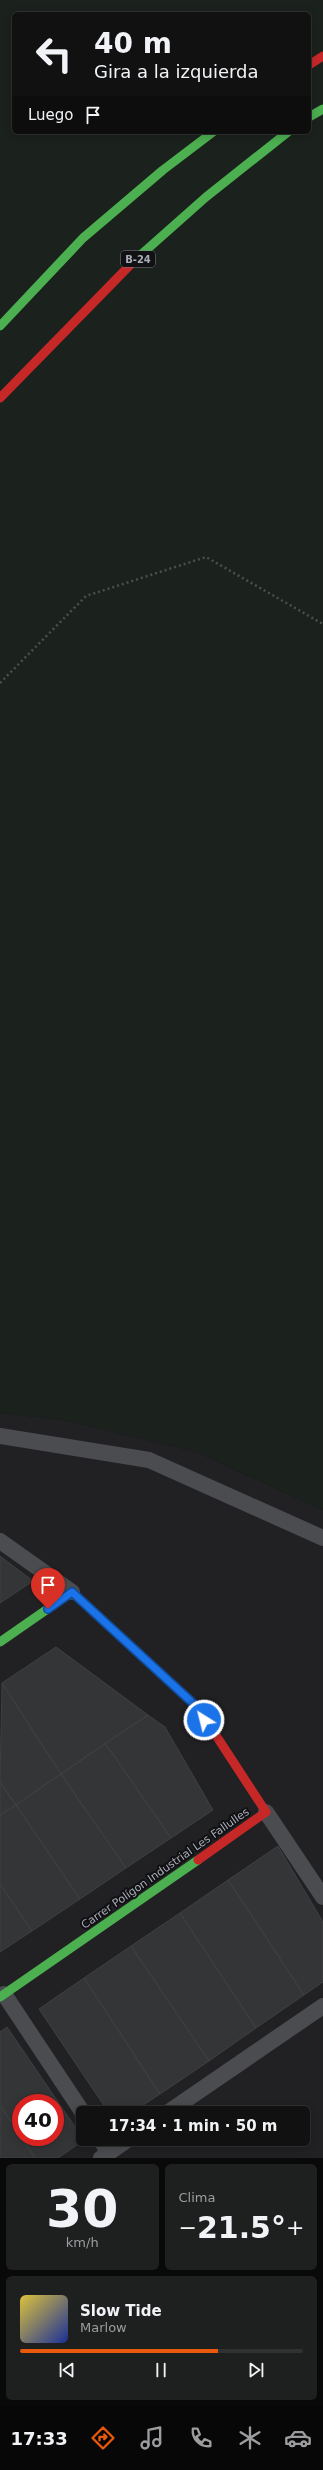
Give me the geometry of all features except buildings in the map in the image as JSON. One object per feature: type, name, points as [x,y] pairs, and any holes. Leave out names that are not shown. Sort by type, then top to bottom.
[{"type":"main road","points":[[311,64],[323,56]]},
{"type":"main road","points":[[311,116],[323,109]]},
{"type":"main road","points":[[0,326],[83,238],[162,170],[210,134]]},
{"type":"main road","name":"B-24","points":[[0,398],[120,274],[206,198],[286,134]]},
{"type":"main road","points":[[0,1642],[72,1592]]},
{"type":"main road","name":"Carrer Polígon Industrial Les Fallulles","points":[[2,1996],[266,1812],[196,1706],[72,1592]]},
{"type":"lane","points":[[0,1436],[149,1460],[323,1538]]},
{"type":"lane","points":[[0,1541],[72,1592]]},
{"type":"lane","points":[[266,1812],[323,1897]]},
{"type":"lane","points":[[2,1996],[78,2106]]},
{"type":"lane","points":[[177,2106],[323,2006]]},
{"type":"lane","points":[[105,2155],[118,2146]]},
{"type":"path","points":[[0,682],[86,596],[206,557],[323,624]]},
{"type":"shaded area","points":[[0,0],[323,0],[323,1510],[197,1452],[64,1420],[0,1413]]},
{"type":"shaded area","points":[[0,1413],[64,1420],[197,1452],[323,1510],[323,2158],[0,2158]]},
{"type":"traffic: fast","points":[[311,116],[323,109]]},
{"type":"traffic: fast","points":[[0,326],[83,238],[163,170],[210,134]]},
{"type":"traffic: fast","points":[[135,260],[206,197],[285,134]]},
{"type":"traffic: fast","points":[[0,1642],[72,1592],[196,1706],[202,1714]]},
{"type":"traffic: fast","points":[[0,1997],[198,1860]]},
{"type":"traffic: jam","points":[[311,64],[323,56]]},
{"type":"traffic: jam","points":[[0,398],[135,260]]},
{"type":"traffic: jam","points":[[198,1860],[266,1812],[202,1714]]},
{"type":"route","points":[[48,1609],[72,1592],[196,1706],[204,1720]]}]
